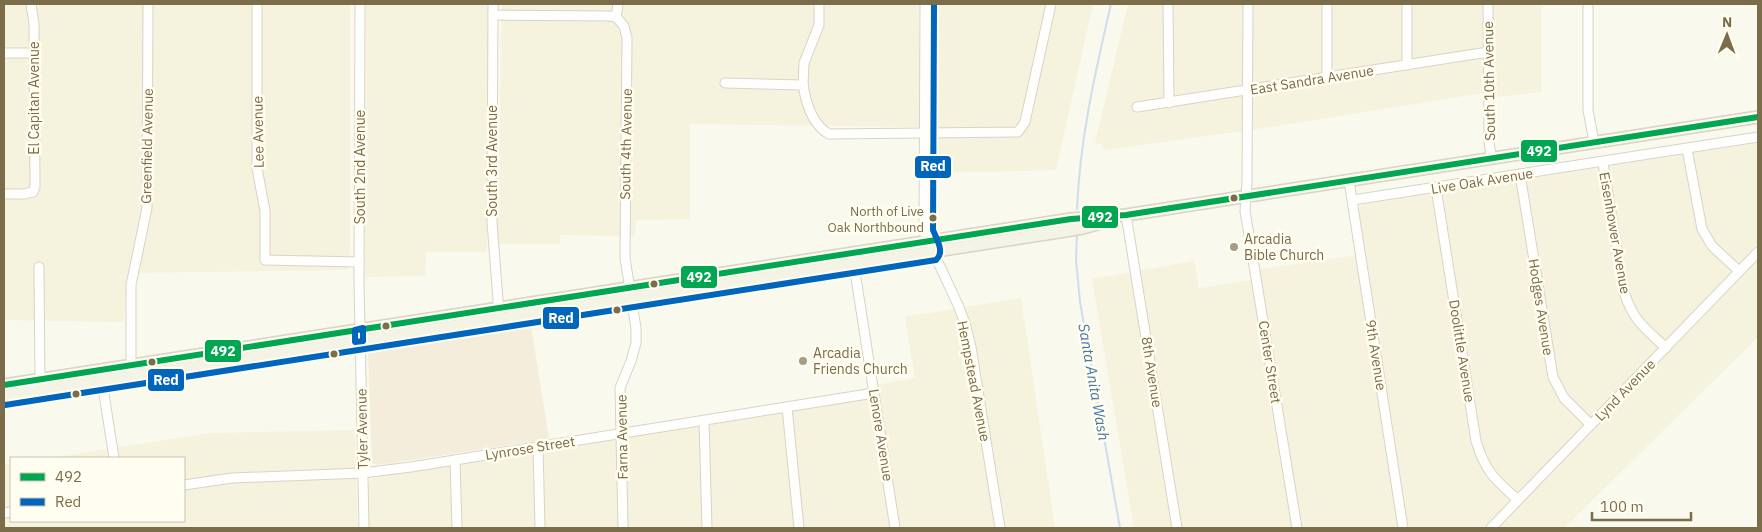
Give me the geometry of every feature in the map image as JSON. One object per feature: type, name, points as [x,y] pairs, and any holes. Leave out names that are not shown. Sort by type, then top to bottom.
[{"type":"main road","name":"Live Oak Avenue","points":[[4,384],[40,384],[131,371],[1758,117]]},
{"type":"main road","name":"Live Oak Avenue","points":[[4,396],[40,384]]},
{"type":"street","name":"El Capitan Avenue","points":[[4,194],[24,194],[32,192],[35,187],[34,24],[31,4]]},
{"type":"street","name":"Greenfield Avenue","points":[[131,371],[131,285],[147,208],[148,4]]},
{"type":"street","name":"Lee Avenue","points":[[257,4],[257,168],[265,211],[264,260],[358,262]]},
{"type":"street","name":"South 2nd Avenue","points":[[360,4],[358,262],[360,335]]},
{"type":"street","name":"South 3rd Avenue","points":[[494,4],[492,222],[499,313]]},
{"type":"street","points":[[493,15],[616,17],[618,4]]},
{"type":"street","points":[[819,4],[819,25],[804,64],[802,85],[806,104],[820,130],[829,134],[1018,132],[1025,122],[1051,4]]},
{"type":"street","name":"Hempstead Avenue","points":[[925,4],[924,232],[966,323],[1000,528]]},
{"type":"street","points":[[1168,4],[1169,103]]},
{"type":"street","name":"Center Street","points":[[1248,4],[1245,211],[1297,528]]},
{"type":"street","points":[[1327,4],[1327,77]]},
{"type":"street","points":[[1407,4],[1407,65]]},
{"type":"street","name":"South 10th Avenue","points":[[1488,4],[1489,141],[1491,158]]},
{"type":"street","points":[[1588,4],[1588,110],[1594,142]]},
{"type":"street","name":"South 4th Avenue","points":[[616,17],[624,26],[627,38],[625,258],[631,293]]},
{"type":"street","name":"East Sandra Avenue","points":[[1137,107],[1488,52]]},
{"type":"street","points":[[4,53],[34,53]]},
{"type":"street","points":[[725,83],[802,85]]},
{"type":"street","name":"Live Oak Avenue","points":[[1353,200],[1758,138]]},
{"type":"street","points":[[1688,149],[1702,229],[1712,246],[1739,270]]},
{"type":"street","name":"Eisenhower Avenue","points":[[1603,162],[1624,292],[1630,309],[1640,323],[1666,348]]},
{"type":"street","name":"Hodges Avenue","points":[[1520,174],[1553,377],[1564,398],[1591,425]]},
{"type":"street","name":"9th Avenue","points":[[1349,181],[1403,528]]},
{"type":"street","name":"Doolittle Avenue","points":[[1436,188],[1476,441],[1482,460],[1495,480],[1518,500]]},
{"type":"street","name":"8th Avenue","points":[[1126,215],[1177,528]]},
{"type":"street","name":"Lynd Avenue","points":[[1491,528],[1758,252]]},
{"type":"street","name":"Lenore Avenue","points":[[853,258],[895,528]]},
{"type":"street","points":[[40,267],[40,384]]},
{"type":"street","name":"Farna Avenue","points":[[623,528],[620,388],[636,343],[631,293]]},
{"type":"street","name":"Tyler Avenue","points":[[360,335],[364,528]]},
{"type":"street","points":[[101,375],[114,457]]},
{"type":"street","name":"Lynrose Street","points":[[185,485],[232,478],[363,473],[874,393]]},
{"type":"street","points":[[788,407],[799,528]]},
{"type":"street","points":[[704,421],[707,528]]},
{"type":"street","points":[[538,447],[540,528]]},
{"type":"street","points":[[455,460],[457,528]]},
{"type":"shaded area","points":[[4,4],[350,4],[350,245],[348,270],[127,273],[124,322],[4,320]]},
{"type":"shaded area","points":[[366,4],[489,4],[487,252],[426,252],[425,276],[365,277]]},
{"type":"shaded area","points":[[502,4],[919,4],[920,127],[690,124],[690,219],[636,220],[635,236],[560,235],[560,244],[497,244]]},
{"type":"shaded area","points":[[929,4],[1093,4],[1056,170],[929,173]]},
{"type":"shaded area","points":[[1128,4],[1541,4],[1541,92],[1495,97],[1495,91],[1263,128],[1105,150],[1101,144],[1095,143]]},
{"type":"shaded area","points":[[1758,143],[1758,337],[1564,528],[1134,528],[1092,279],[1194,261],[1199,288],[1251,280],[1250,271],[1365,254],[1359,209],[1363,204]]},
{"type":"shaded area","points":[[1021,298],[1055,528],[369,528],[368,485],[370,481],[377,477],[877,395],[875,385],[915,378],[905,317]]},
{"type":"shaded area","points":[[530,319],[549,439],[378,465],[372,463],[368,352],[371,346]]},
{"type":"shaded area","points":[[355,430],[358,528],[4,528],[4,465],[10,464],[10,522],[185,522],[185,457],[56,457],[211,433]]},
{"type":"waterway","name":"Santa Anita Wash","points":[[1077,209],[1085,131],[1111,4]]},
{"type":"waterway","name":"Santa Anita Wash","points":[[1077,235],[1076,260],[1080,302],[1120,528]]},
{"type":"transit line","name":"Red","points":[[5,405],[936,260],[939,257],[940,250],[933,230],[934,4]]},
{"type":"transit line","name":"492","points":[[4,385],[1071,219],[1126,215],[1758,117]]},
{"type":"transit line","name":"Red","points":[[363,328],[363,341],[355,342],[355,330],[363,328]]},
{"type":"place","name":"North of Live Oak Northbound","points":[[933,218]]},
{"type":"place","name":"Arcadia Bible Church","points":[[1234,247]]},
{"type":"place","name":"Arcadia Friends Church","points":[[803,361]]}]
